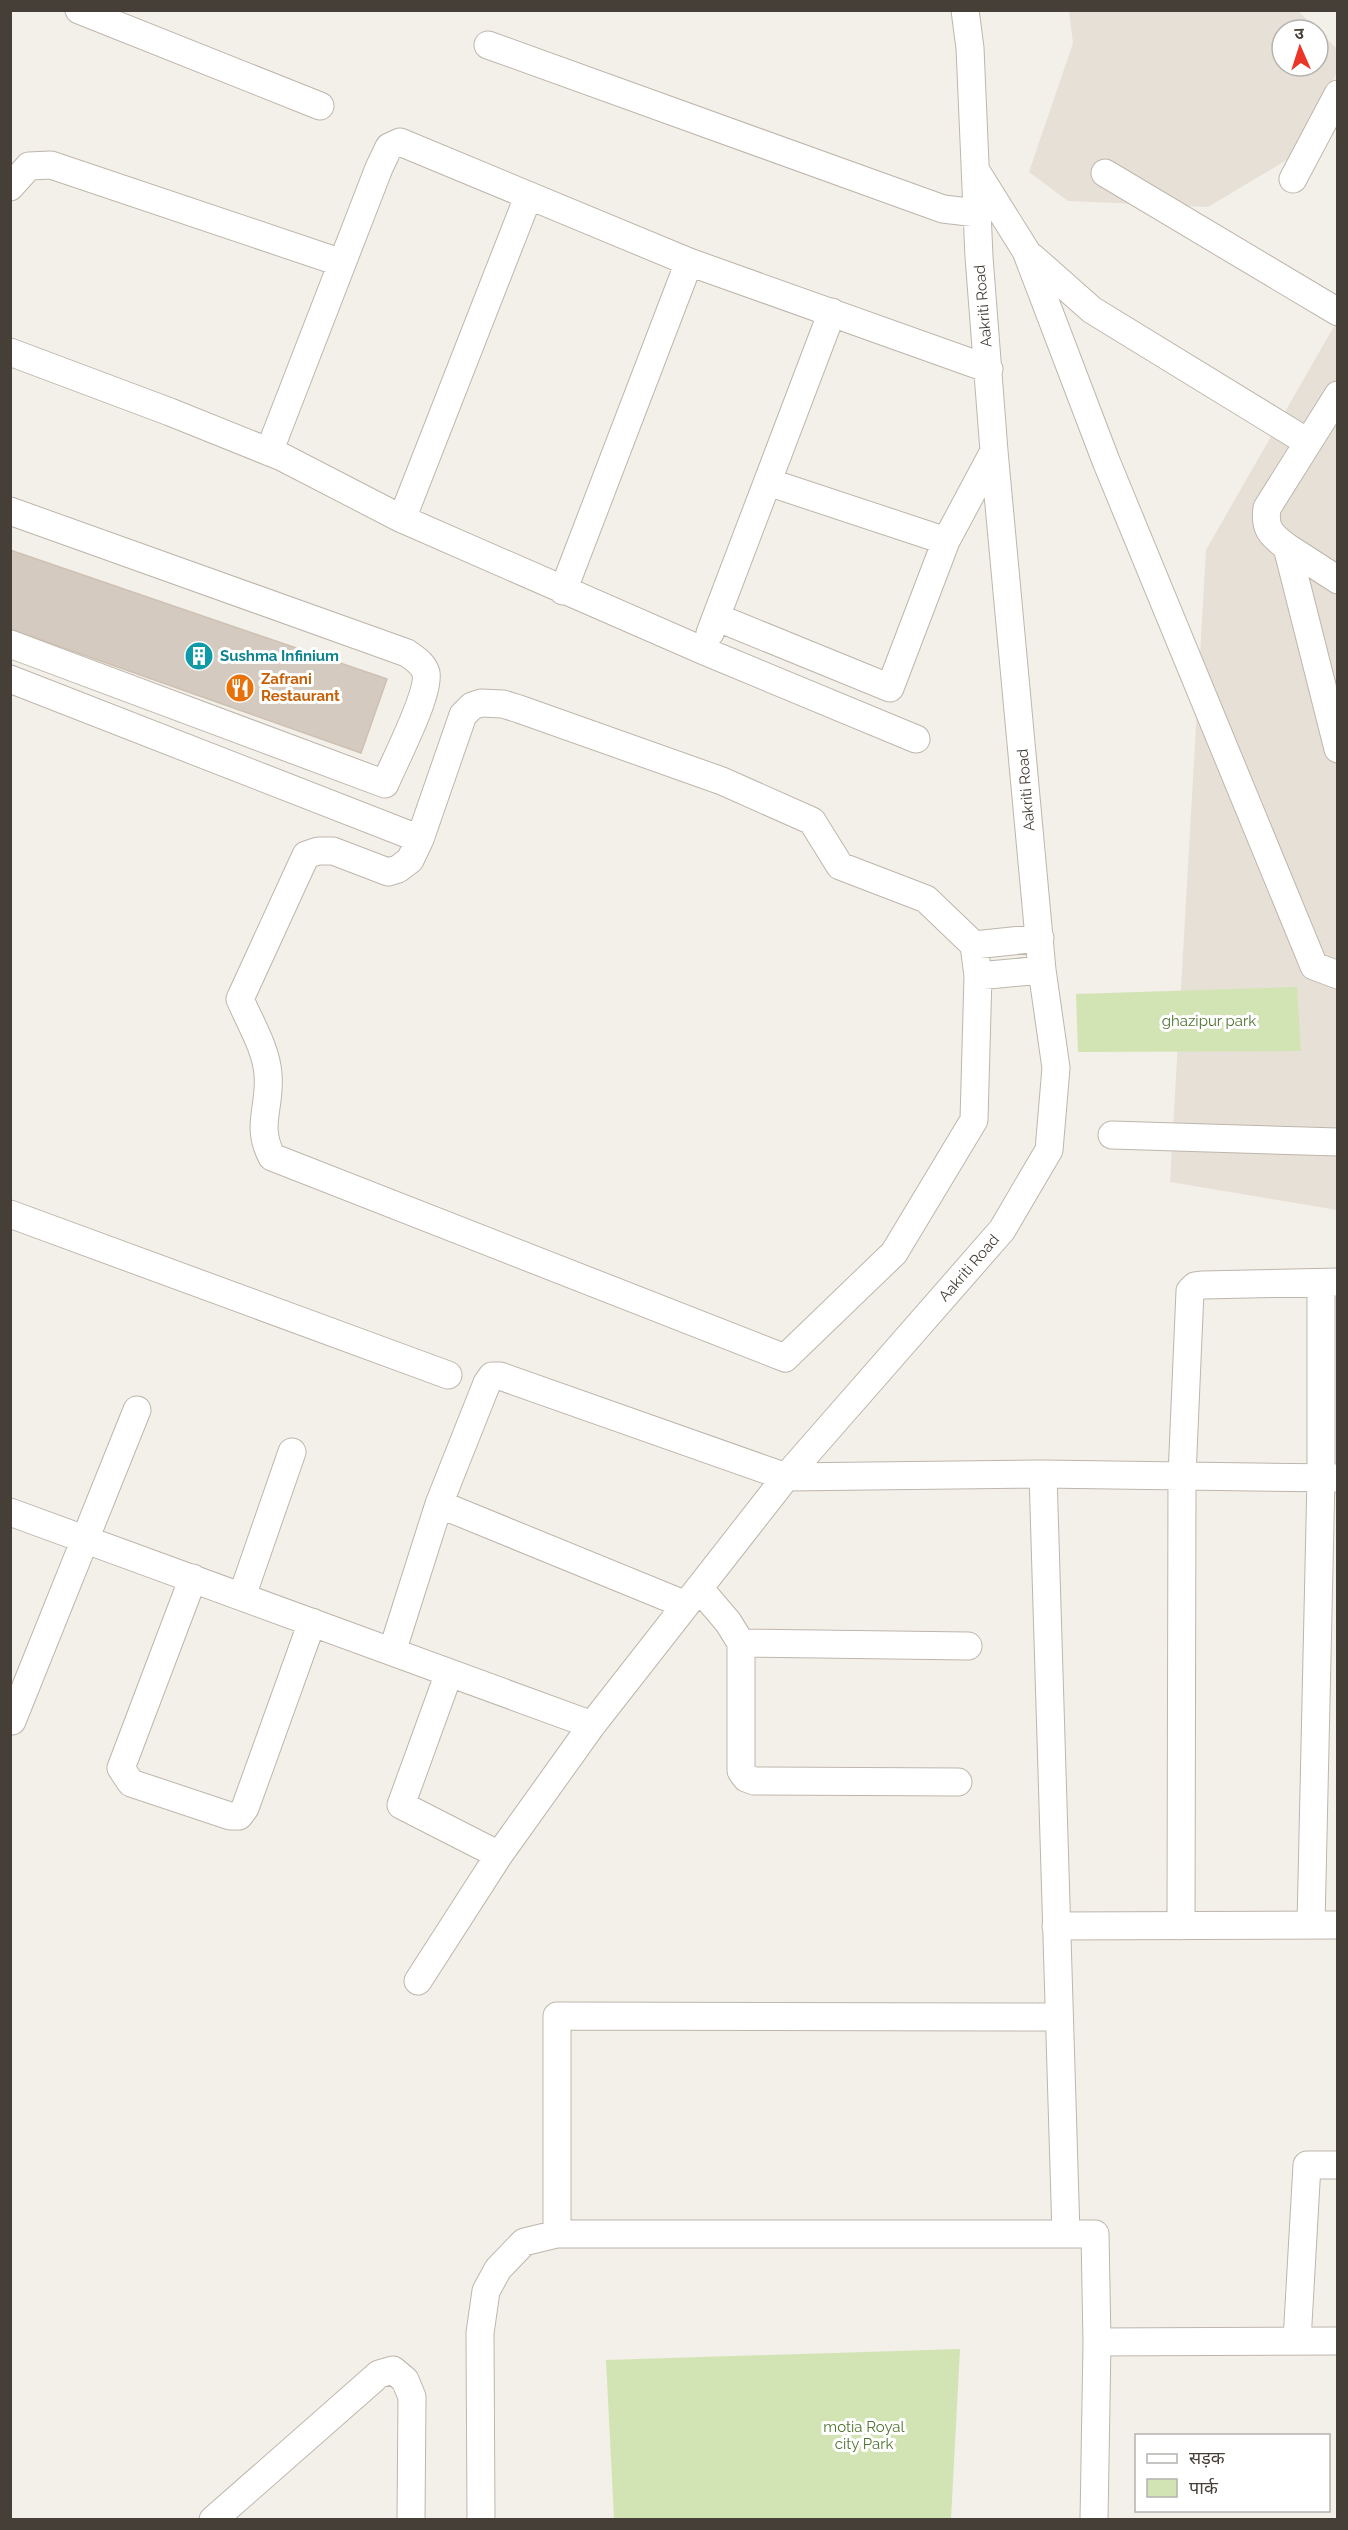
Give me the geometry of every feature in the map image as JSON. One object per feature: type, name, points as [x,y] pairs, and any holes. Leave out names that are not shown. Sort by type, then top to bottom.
[{"type":"street","name":"Aakriti Road","points":[[418,1981],[499,1854],[592,1725],[786,1477],[1002,1230],[1049,1150],[1056,1068],[1042,970],[994,451],[977,213],[970,48],[965,10]]},
{"type":"street","points":[[81,11],[320,106]]},
{"type":"street","points":[[488,45],[943,209],[977,213]]},
{"type":"street","points":[[1293,179],[1338,94]]},
{"type":"street","points":[[269,452],[379,168],[389,147],[400,142],[689,262],[988,369]]},
{"type":"street","points":[[10,187],[29,166],[51,165],[342,263]]},
{"type":"street","points":[[975,171],[1026,251],[1106,461],[1314,966],[1338,975]]},
{"type":"street","points":[[1105,173],[1338,312]]},
{"type":"street","points":[[402,519],[528,197]]},
{"type":"street","points":[[1026,251],[1092,310],[1317,431]]},
{"type":"street","points":[[563,591],[689,262]]},
{"type":"street","points":[[704,651],[832,312]]},
{"type":"street","points":[[10,352],[269,452],[402,519],[563,591],[915,740]]},
{"type":"street","points":[[1338,395],[1267,508],[1265,523],[1270,534],[1287,548],[1338,580]]},
{"type":"street","points":[[716,617],[890,688],[946,541],[994,451]]},
{"type":"street","points":[[768,482],[946,541]]},
{"type":"street","points":[[10,511],[407,653],[420,662],[426,673],[425,691],[385,784],[10,644]]},
{"type":"street","points":[[1287,548],[1338,749]]},
{"type":"street","points":[[10,679],[420,839]]},
{"type":"street","points":[[481,703],[503,704],[722,781],[812,821],[840,866],[926,899],[974,945],[978,976],[974,1120],[894,1253],[784,1358],[272,1157],[264,1141],[263,1123],[269,1098],[268,1072],[261,1046],[240,999],[306,855],[318,850],[333,850],[388,872],[398,869],[410,860],[420,839],[463,715],[472,706],[481,703]]},
{"type":"street","points":[[974,945],[1040,938]]},
{"type":"street","points":[[978,976],[1042,970]]},
{"type":"street","points":[[1112,1135],[1338,1142]]},
{"type":"street","points":[[10,1214],[448,1375]]},
{"type":"street","points":[[1056,1926],[1181,1926],[1324,1925],[1329,1282],[1195,1286],[1190,1291],[1182,1476],[1181,1926]]},
{"type":"street","points":[[392,1652],[439,1504],[487,1383],[492,1376],[500,1376],[786,1477],[1042,1474],[1329,1478]]},
{"type":"street","points":[[12,1721],[137,1410]]},
{"type":"street","points":[[242,1596],[291,1452]]},
{"type":"street","points":[[1042,1474],[1066,2234]]},
{"type":"street","points":[[439,1504],[693,1597],[741,1643],[968,1646]]},
{"type":"street","points":[[10,1512],[592,1725]]},
{"type":"street","points":[[193,1578],[121,1768],[131,1783],[230,1816],[239,1816],[245,1808],[312,1622]]},
{"type":"street","points":[[741,1643],[741,1771],[746,1779],[754,1781],[958,1782]]},
{"type":"street","points":[[449,1673],[400,1805],[499,1854]]},
{"type":"street","points":[[557,2234],[557,2016],[1059,2017]]},
{"type":"street","points":[[1297,2342],[1307,2165],[1338,2165]]},
{"type":"street","points":[[481,2520],[480,2333],[486,2291],[498,2269],[524,2242],[557,2234],[1095,2234],[1097,2342],[1094,2520]]},
{"type":"street","points":[[1097,2342],[1338,2341]]},
{"type":"street","points":[[213,2520],[379,2374],[393,2370],[405,2380],[412,2397],[411,2520]]},
{"type":"shaded area","points":[[1069,11],[1298,11],[1305,18],[1270,18],[1270,78],[1330,78],[1330,42],[1337,49],[1337,73],[1290,158],[1208,207],[1068,201],[1029,172],[1073,43]]},
{"type":"shaded area","points":[[1337,321],[1337,1210],[1170,1182],[1206,550]]},
{"type":"green space","name":"ghazipur park","points":[[1297,987],[1301,1051],[1078,1052],[1076,994]]},
{"type":"green space","name":"motia Royal city Park","points":[[960,2349],[951,2519],[614,2519],[606,2360]]},
{"type":"building","name":"Sushma Infinium","points":[[10,550],[387,679],[361,753],[10,629]]},
{"type":"place","name":"Sushma Infinium","points":[[199,656]]},
{"type":"place","name":"Zafrani Restaurant","points":[[240,688]]}]
